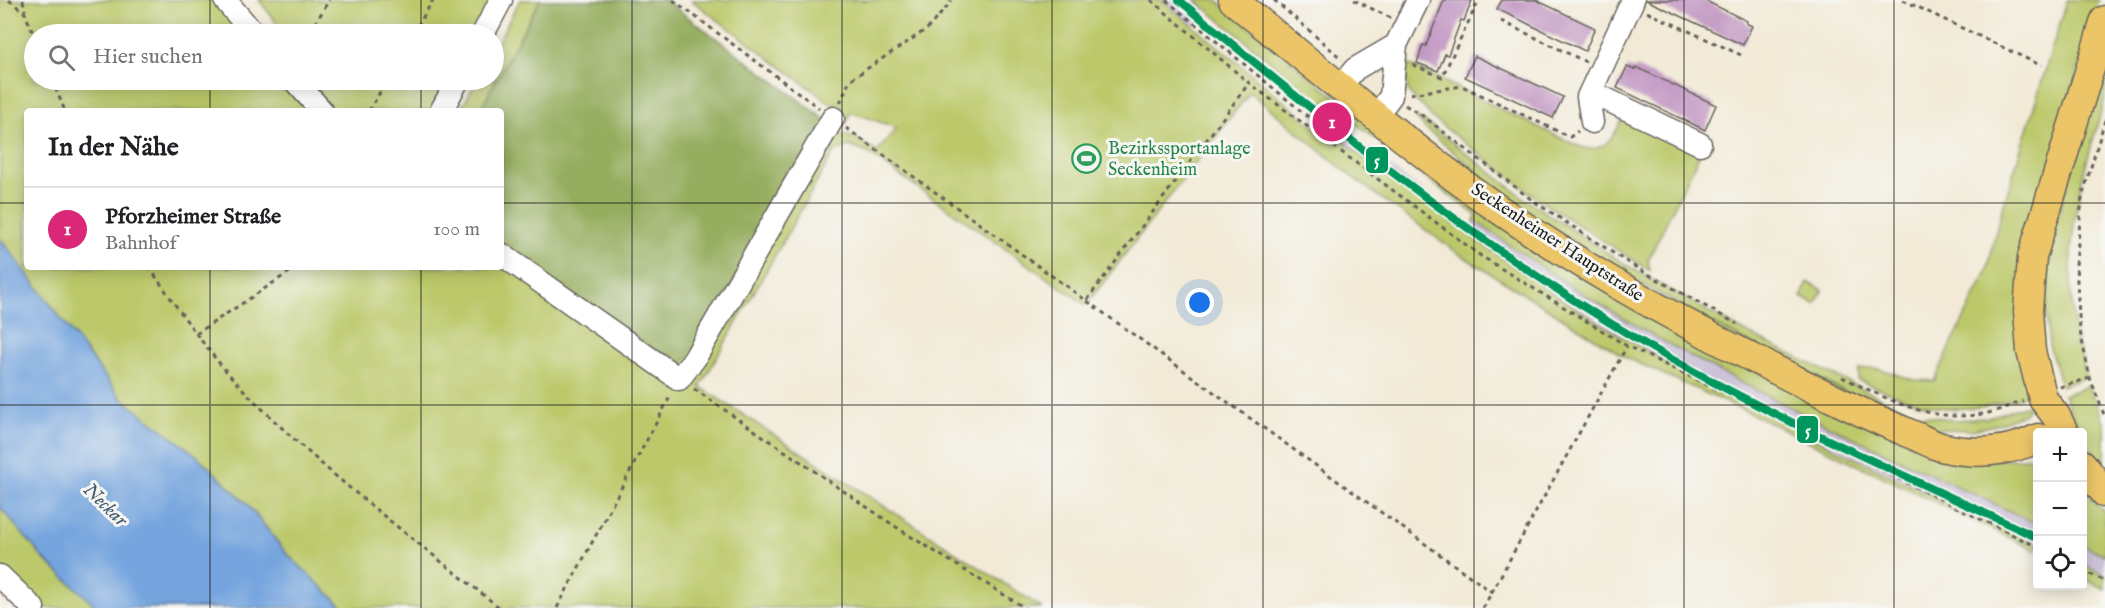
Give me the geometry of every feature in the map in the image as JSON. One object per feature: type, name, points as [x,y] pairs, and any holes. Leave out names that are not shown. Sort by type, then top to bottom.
[{"type":"main road","name":"Seckenheimer Hauptstraße","points":[[1233,0],[1384,106],[1473,191],[1538,236],[1636,296],[1746,355],[1862,413],[1939,447],[1962,451],[1989,451],[2047,424]]},
{"type":"main road","points":[[1914,435],[1973,436],[2047,424],[2045,348],[2040,303],[2048,202],[2105,20]]},
{"type":"main road","points":[[2087,469],[2105,494]]},
{"type":"street","points":[[225,0],[245,24]]},
{"type":"street","points":[[488,24],[501,0]]},
{"type":"street","points":[[1384,106],[1396,51],[1418,0]]},
{"type":"street","points":[[1592,122],[1588,98],[1632,1]]},
{"type":"street","points":[[1347,78],[1396,51]]},
{"type":"street","points":[[303,90],[319,108]]},
{"type":"street","points":[[443,108],[453,90]]},
{"type":"street","points":[[1591,92],[1701,144]]},
{"type":"street","points":[[504,256],[679,379],[695,358],[833,118]]},
{"type":"street","points":[[0,576],[33,608]]},
{"type":"path","points":[[9,0],[26,13]]},
{"type":"path","points":[[22,0],[30,24]]},
{"type":"path","points":[[315,24],[329,0]]},
{"type":"path","points":[[419,24],[433,0]]},
{"type":"path","points":[[674,0],[833,118],[1492,592]]},
{"type":"path","points":[[833,118],[850,80],[927,28],[951,0]]},
{"type":"path","points":[[1151,0],[1249,83],[1481,256],[1627,346],[2033,545]]},
{"type":"path","points":[[1166,0],[1316,122]]},
{"type":"path","points":[[1274,0],[1347,78]]},
{"type":"path","points":[[1354,0],[1406,25]]},
{"type":"path","points":[[1396,51],[1442,76],[1479,0]]},
{"type":"path","points":[[1903,0],[2042,66]]},
{"type":"path","points":[[1632,1],[1741,55]]},
{"type":"path","points":[[1501,21],[1601,70]]},
{"type":"path","points":[[1087,300],[1249,83]]},
{"type":"path","points":[[1384,106],[1462,86],[1570,137],[1592,122]]},
{"type":"path","points":[[56,90],[64,108]]},
{"type":"path","points":[[371,108],[381,90]]},
{"type":"path","points":[[1384,106],[1423,116],[1532,200],[1630,264],[1742,327]]},
{"type":"path","points":[[2105,120],[2082,197],[2076,265],[2080,331],[2090,378],[2105,417]]},
{"type":"path","points":[[1323,129],[1335,138],[1329,144]]},
{"type":"path","points":[[151,270],[196,334],[236,382],[269,416],[352,490],[500,608]]},
{"type":"path","points":[[196,334],[292,270]]},
{"type":"path","points":[[1483,608],[1627,346]]},
{"type":"path","points":[[1836,374],[1913,410],[1948,417],[1985,414],[2047,424],[2090,378]]},
{"type":"path","points":[[557,608],[679,379],[899,529],[1025,608]]},
{"type":"path","points":[[2087,572],[2105,581]]},
{"type":"shaded area","points":[[1162,0],[1195,0],[1205,9],[1192,26]]},
{"type":"shaded area","points":[[1339,128],[1469,226],[1474,220],[1530,261],[1641,329],[1793,409],[2033,522],[2033,542],[1790,425],[1631,341],[1497,256],[1400,186],[1334,134]]},
{"type":"shaded area","points":[[2087,547],[2105,555],[2105,575],[2087,566]]},
{"type":"green space","points":[[0,0],[218,0],[238,24],[24,24],[24,90],[450,90],[440,108],[24,108],[24,270],[0,238]]},
{"type":"green space","points":[[259,0],[498,0],[485,24],[277,24]]},
{"type":"green space","points":[[520,0],[540,0],[504,66],[504,30]]},
{"type":"green space","points":[[540,0],[665,0],[826,120],[691,356],[676,366],[504,251],[504,108],[481,108],[491,90],[504,90],[504,66]]},
{"type":"green space","points":[[691,0],[1162,0],[1334,143],[1338,137],[1495,253],[1585,314],[1681,370],[1781,422],[2033,542],[2033,549],[1752,414],[1627,358],[1459,254],[1352,177],[1250,92],[1086,305],[868,153],[849,146],[834,152],[700,387],[1042,608],[344,608],[287,554],[246,503],[196,455],[122,399],[24,270],[504,270],[504,266],[832,136],[851,137],[877,152],[897,128],[851,112],[846,124],[838,120],[843,107],[830,103]]},
{"type":"green space","points":[[1195,0],[1216,0],[1455,191],[1979,461],[2033,459],[2033,522],[1838,430],[1690,356],[1642,329],[1536,263],[1474,220],[1477,216],[1391,152],[1332,104],[1328,108]]},
{"type":"green space","points":[[2067,0],[2099,0],[2032,225],[2035,392],[1985,406],[1945,408],[1905,398],[1858,380],[1859,370],[1872,368],[1913,380],[1934,381],[1987,271],[1998,223]]},
{"type":"green space","points":[[2105,55],[2105,98],[2083,175],[2071,251],[2071,297],[2076,338],[2087,377],[2061,386],[2049,345],[2046,314],[2052,236]]},
{"type":"green space","points":[[1406,63],[1582,148],[1595,148],[1606,143],[1615,133],[1624,115],[1701,151],[1648,260],[1650,271],[1542,202],[1431,117],[1409,92]]},
{"type":"green space","points":[[472,90],[491,90],[481,108],[462,108]]},
{"type":"green space","points":[[1415,117],[1427,123],[1528,201],[1626,265],[1743,331],[1889,402],[1916,414],[1955,420],[1986,418],[2032,404],[2025,413],[1999,424],[1972,430],[1923,427],[1808,376],[1618,270],[1546,225],[1507,197]]},
{"type":"green space","points":[[1808,282],[1823,290],[1815,304],[1801,297]]},
{"type":"green space","points":[[2088,386],[2105,424],[2105,474],[2087,445],[2087,428],[2077,428],[2064,395]]},
{"type":"green space","points":[[2087,493],[2105,513],[2105,555],[2087,547]]},
{"type":"green space","points":[[0,507],[43,558],[98,608],[42,608],[0,567]]},
{"type":"green space","points":[[2087,566],[2105,575],[2105,589],[2087,580]]},
{"type":"water","name":"Neckar","points":[[0,238],[122,399],[196,455],[246,503],[287,554],[344,608],[98,608],[43,558],[0,507]]},
{"type":"building","points":[[1444,0],[1472,0],[1464,21],[1461,20],[1448,55],[1445,54],[1438,71],[1417,63]]},
{"type":"building","points":[[1502,0],[1536,0],[1595,28],[1585,51],[1497,9]]},
{"type":"building","points":[[1646,0],[1704,0],[1747,21],[1746,23],[1752,26],[1743,45]]},
{"type":"building","points":[[1475,56],[1563,97],[1553,118],[1465,77]]},
{"type":"building","points":[[1627,67],[1635,70],[1636,67],[1716,105],[1705,130],[1617,88]]},
{"type":"transit line","name":"5","points":[[1179,0],[1398,176],[1570,298],[1630,335],[1729,390],[1831,441],[2034,536]]},
{"type":"place","name":"Pforzheimer Straße","points":[[1332,122]]},
{"type":"place","name":"Bezirkssportanlage Seckenheim","points":[[1087,159]]}]
